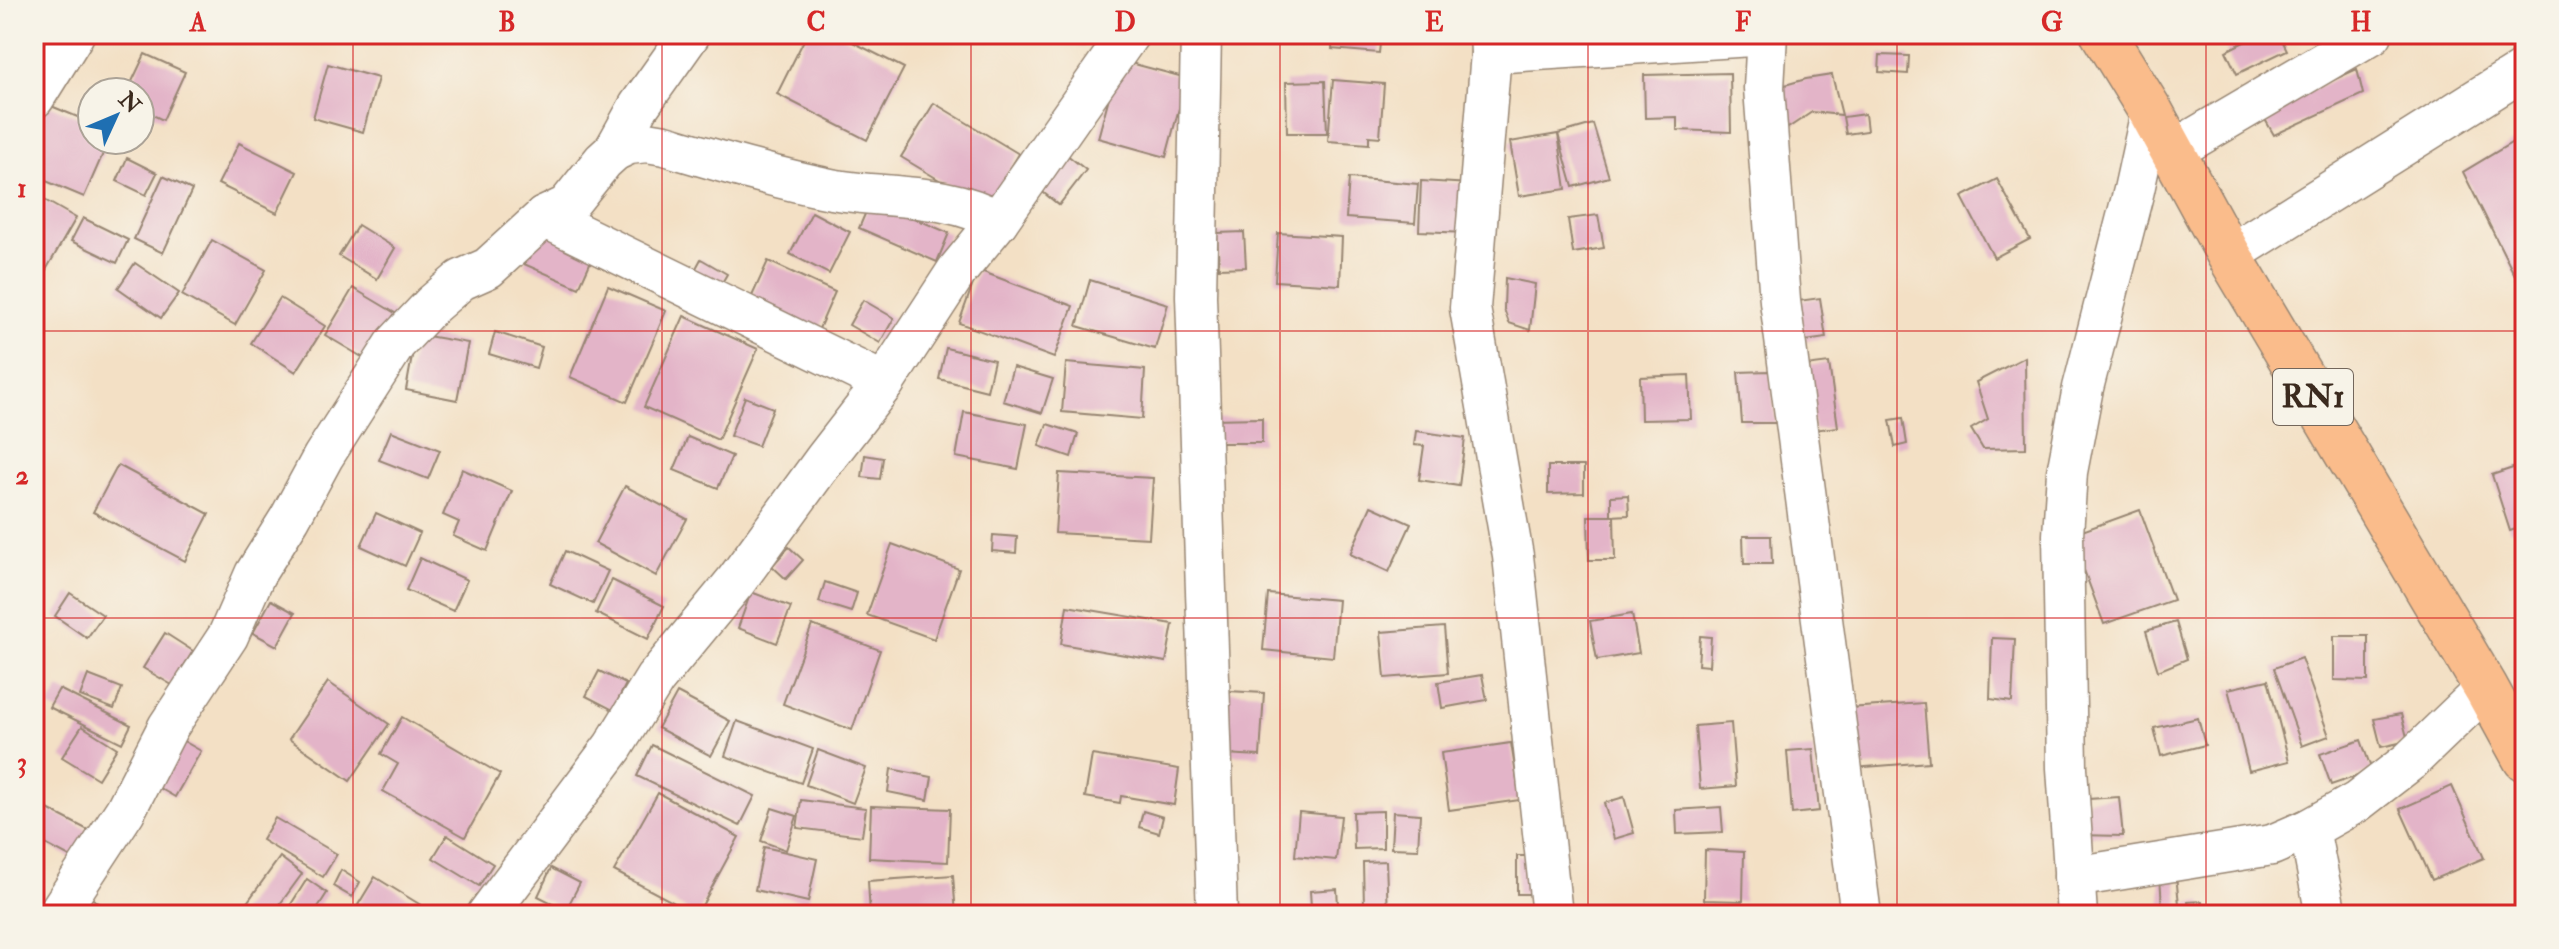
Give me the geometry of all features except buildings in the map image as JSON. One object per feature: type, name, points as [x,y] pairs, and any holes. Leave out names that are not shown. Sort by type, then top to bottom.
[{"type":"highway","name":"RN1","points":[[2103,34],[2525,759]]},
{"type":"street","points":[[34,98],[74,34]]},
{"type":"street","points":[[614,151],[639,106],[690,34]]},
{"type":"street","points":[[487,915],[613,747],[655,679],[736,581],[884,383],[957,271],[998,221],[1129,34]]},
{"type":"street","points":[[1201,34],[1196,296],[1217,915]]},
{"type":"street","points":[[1552,915],[1513,556],[1470,308],[1490,44],[1767,34],[1764,88],[1780,301],[1861,915]]},
{"type":"street","points":[[2171,152],[2372,34]]},
{"type":"street","points":[[2229,255],[2525,69]]},
{"type":"street","points":[[2151,112],[2083,388],[2067,472],[2063,551],[2067,768],[2076,896],[2272,845],[2309,829],[2357,802],[2410,761],[2486,688]]},
{"type":"street","points":[[57,915],[125,811],[168,727],[228,636],[255,574],[323,457],[396,343],[461,280],[488,268],[544,217],[567,206],[614,151],[629,144],[647,142],[665,145],[834,189],[952,203],[980,211],[998,221]]},
{"type":"street","points":[[544,217],[884,383]]},
{"type":"street","points":[[2309,829],[2326,915]]}]
